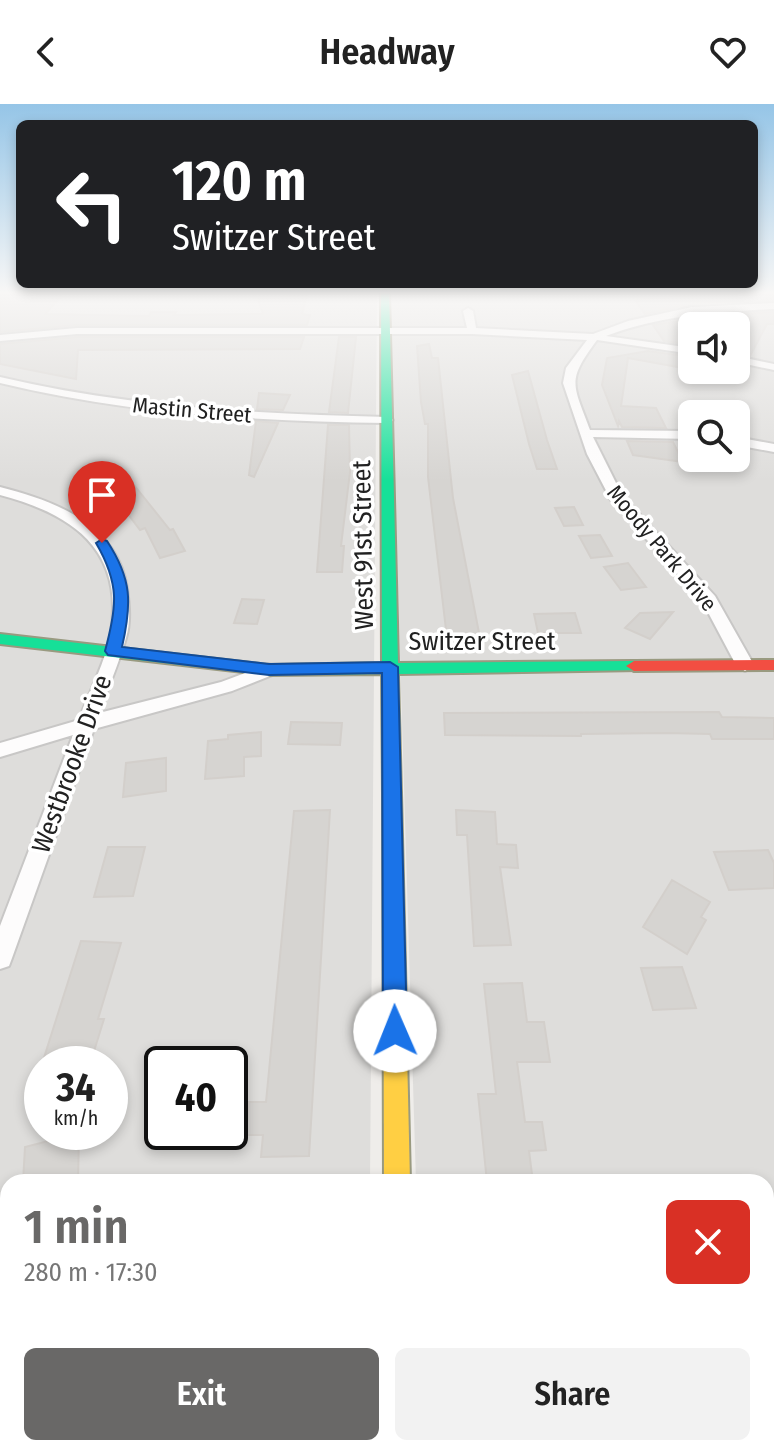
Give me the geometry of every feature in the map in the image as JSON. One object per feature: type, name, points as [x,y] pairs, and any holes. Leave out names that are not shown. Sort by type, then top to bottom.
[{"type":"street","name":"West 91st Street","points":[[386,355],[397,1174]]},
{"type":"street","name":"Moody Park Drive","points":[[581,355],[571,368],[568,383],[603,476],[616,497],[709,599],[745,665]]},
{"type":"street","points":[[750,362],[774,367]]},
{"type":"street","name":"Mastin Street","points":[[0,380],[71,396],[183,411],[387,420]]},
{"type":"street","points":[[585,433],[678,435]]},
{"type":"street","points":[[750,444],[774,448]]},
{"type":"street","name":"Westbrooke Drive","points":[[0,491],[64,513],[102,543],[115,564],[123,613],[113,651],[0,958]]},
{"type":"street","name":"Switzer Street","points":[[0,639],[269,670],[774,665]]},
{"type":"street","points":[[0,750],[226,687],[269,670]]},
{"type":"shaded area","points":[[0,355],[377,355],[370,1174],[0,1174]]},
{"type":"shaded area","points":[[391,355],[678,355],[678,384],[750,384],[750,355],[774,355],[774,1174],[416,1174]]},
{"type":"building","points":[[0,355],[78,355],[76,379],[0,364]]},
{"type":"building","points":[[337,355],[354,355],[348,413],[329,412]]},
{"type":"building","points":[[418,355],[431,355],[432,358],[438,358],[453,498],[480,638],[447,638],[428,477],[428,424],[425,424]]},
{"type":"building","points":[[678,355],[678,367],[628,358],[621,406],[656,408],[666,428],[622,427],[619,421],[618,426],[602,385],[607,358]]},
{"type":"building","points":[[528,371],[557,469],[537,469],[529,444],[512,375]]},
{"type":"building","points":[[259,393],[290,395],[283,410],[257,409]]},
{"type":"building","points":[[256,421],[278,423],[254,477],[249,475]]},
{"type":"building","points":[[328,425],[349,425],[350,472],[341,546],[344,546],[342,572],[317,572]]},
{"type":"building","points":[[627,441],[673,442],[678,461],[633,455]]},
{"type":"building","points":[[100,477],[124,488],[123,485],[130,480],[170,530],[173,529],[185,551],[160,558],[145,528],[140,530]]},
{"type":"building","points":[[574,507],[583,525],[564,526],[555,508]]},
{"type":"building","points":[[600,535],[612,556],[591,558],[579,536]]},
{"type":"building","points":[[628,563],[646,587],[621,590],[604,567]]},
{"type":"building","points":[[242,599],[264,600],[257,624],[234,623]]},
{"type":"building","points":[[673,612],[650,639],[625,628],[640,613]]},
{"type":"building","points":[[575,613],[581,633],[538,633],[534,614]]},
{"type":"building","points":[[719,712],[722,717],[774,718],[774,739],[712,739],[710,734],[667,733],[445,735],[444,713]]},
{"type":"building","points":[[291,722],[342,723],[340,745],[288,744]]},
{"type":"building","points":[[261,732],[261,756],[244,757],[244,776],[205,779],[208,741],[228,739],[228,735]]},
{"type":"building","points":[[166,758],[166,791],[123,797],[126,763]]},
{"type":"building","points":[[330,810],[309,1156],[261,1157],[263,1135],[248,1135],[249,1102],[266,1102],[294,811]]},
{"type":"building","points":[[456,810],[495,812],[497,844],[516,845],[518,868],[500,867],[511,945],[474,946],[467,835],[457,835]]},
{"type":"building","points":[[108,847],[145,847],[133,896],[94,897]]},
{"type":"building","points":[[768,850],[774,863],[774,888],[729,890],[714,852]]},
{"type":"building","points":[[672,880],[710,902],[701,917],[706,920],[687,954],[643,927]]},
{"type":"building","points":[[81,941],[121,943],[98,1019],[104,1019],[96,1046],[48,1046]]},
{"type":"building","points":[[682,967],[696,1008],[653,1010],[641,968]]},
{"type":"building","points":[[522,983],[527,1022],[544,1022],[550,1062],[517,1062],[525,1122],[542,1122],[546,1150],[529,1151],[532,1174],[486,1174],[478,1094],[496,1094],[484,984]]},
{"type":"building","points":[[25,1150],[79,1150],[78,1174],[23,1174]]},
{"type":"traffic: fast","points":[[386,355],[392,793]]},
{"type":"traffic: fast","points":[[0,639],[269,670],[634,666]]},
{"type":"traffic: slow","points":[[392,793],[397,1174]]},
{"type":"traffic: jam","points":[[634,666],[774,665]]},
{"type":"route","points":[[102,543],[115,564],[121,586],[123,613],[113,651],[269,670],[390,667],[395,1031]]}]
